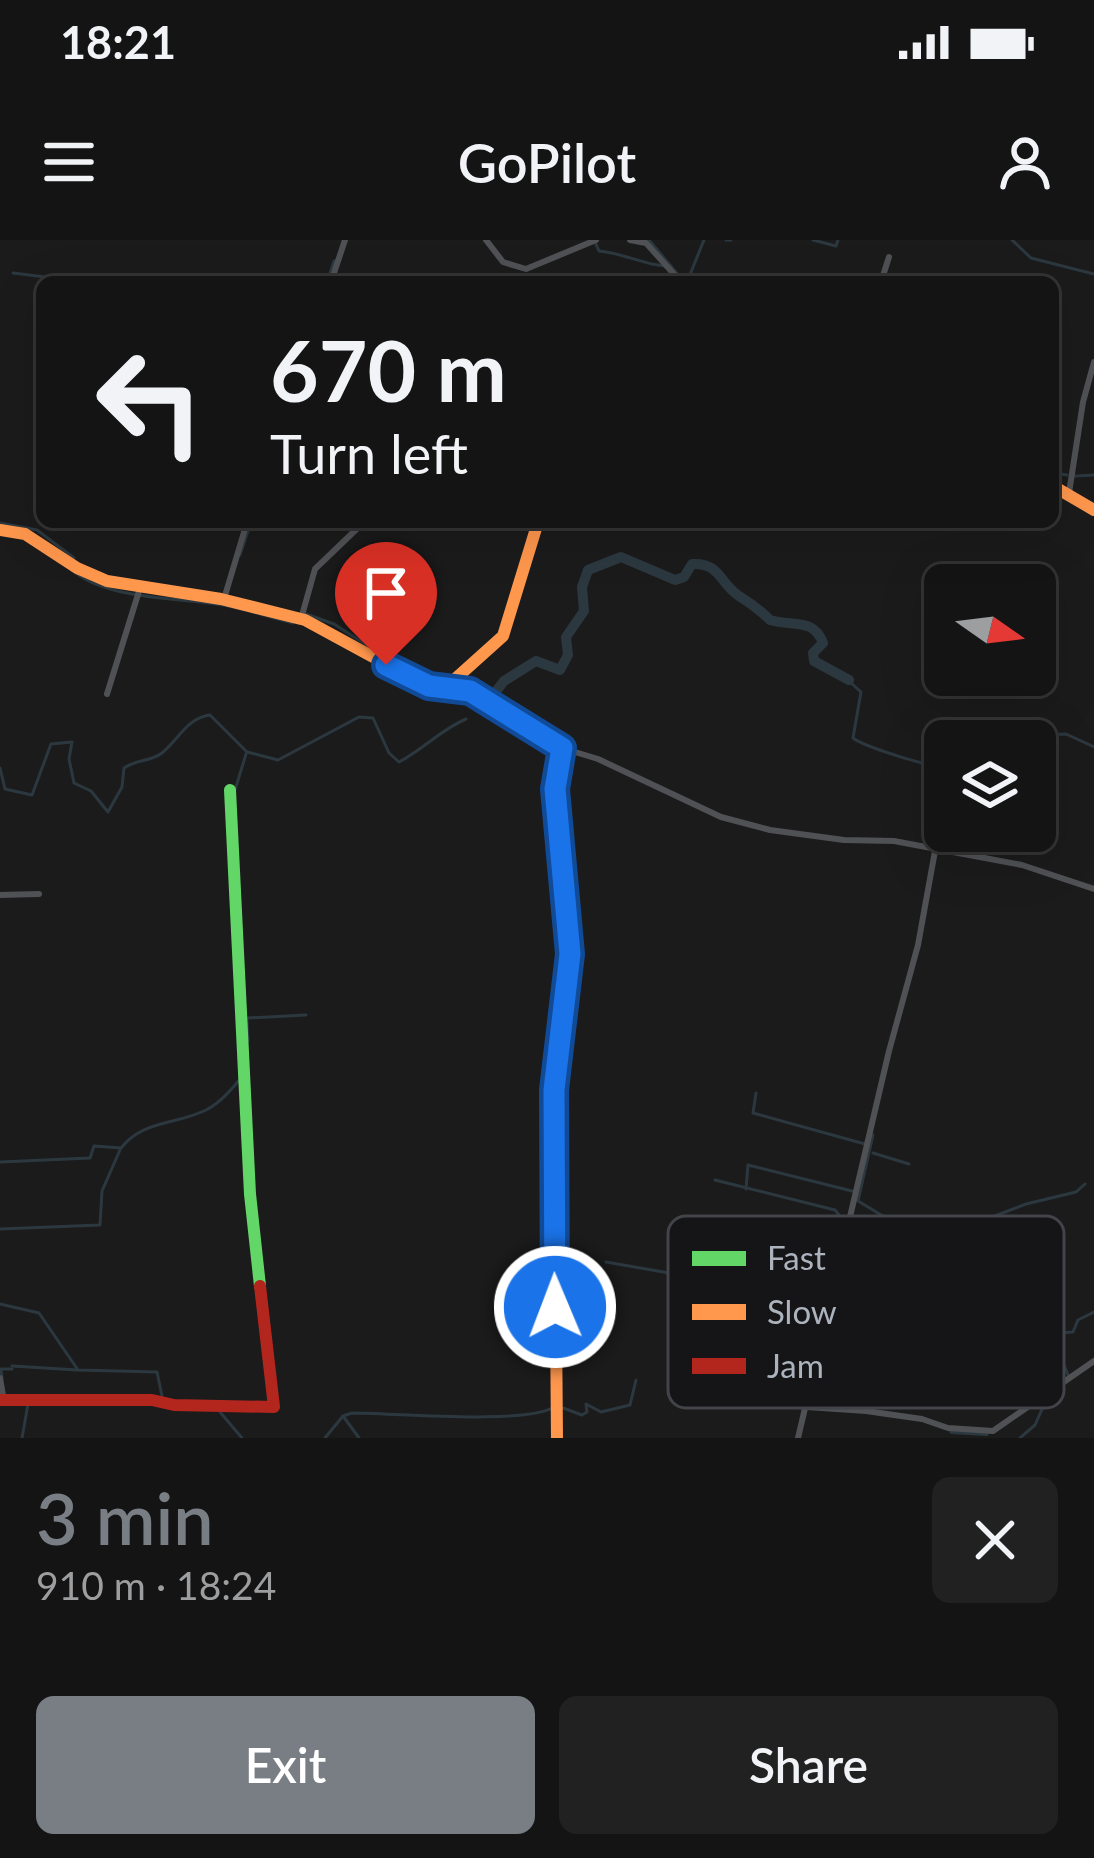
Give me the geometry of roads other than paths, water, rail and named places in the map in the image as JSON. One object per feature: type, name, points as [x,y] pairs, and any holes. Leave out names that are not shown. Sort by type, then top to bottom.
[{"type":"street","points":[[333,276],[345,240]]},
{"type":"street","points":[[486,240],[503,262],[526,268],[596,240]]},
{"type":"street","points":[[630,240],[646,243],[676,276]]},
{"type":"street","points":[[882,276],[889,256]]},
{"type":"street","points":[[1069,495],[1094,362]]},
{"type":"street","points":[[1059,489],[1094,511]]},
{"type":"street","points":[[224,599],[246,528]]},
{"type":"street","points":[[301,619],[315,569],[358,528]]},
{"type":"street","points":[[0,530],[19,529],[34,536],[90,575],[224,599],[301,619],[345,637],[386,665],[444,689],[503,636],[536,528]]},
{"type":"street","points":[[107,694],[140,586]]},
{"type":"street","points":[[448,686],[495,704],[562,748],[598,759],[660,791],[743,824],[924,848]]},
{"type":"street","points":[[557,1438],[554,1090],[570,954],[555,789],[562,748]]},
{"type":"street","points":[[0,1378],[2,1400],[152,1400],[274,1408],[250,1194],[230,790]]},
{"type":"street","points":[[851,1216],[918,945],[935,852]]},
{"type":"street","points":[[941,852],[1022,865],[1094,889]]},
{"type":"street","points":[[0,895],[40,894]]},
{"type":"street","points":[[1064,1382],[1094,1361]]},
{"type":"street","points":[[798,1438],[807,1408]]},
{"type":"street","points":[[822,1408],[993,1431],[1026,1408]]},
{"type":"waterway","points":[[649,240],[679,276]]},
{"type":"waterway","points":[[689,276],[704,240]]},
{"type":"waterway","points":[[726,240],[731,240]]},
{"type":"waterway","points":[[813,240],[836,246],[838,240]]},
{"type":"waterway","points":[[1012,240],[1031,258],[1094,274]]},
{"type":"waterway","points":[[595,242],[599,251],[671,266]]},
{"type":"waterway","points":[[329,276],[334,261],[339,261]]},
{"type":"waterway","points":[[13,273],[37,276]]},
{"type":"waterway","points":[[1059,474],[1067,475]]},
{"type":"waterway","points":[[1075,476],[1094,475]]},
{"type":"waterway","points":[[0,523],[37,530],[74,558]]},
{"type":"waterway","points":[[240,555],[249,528]]},
{"type":"waterway","points":[[484,707],[504,681],[536,661],[560,670],[568,655],[566,637],[584,611],[582,587],[588,570],[621,557],[675,580],[684,577],[692,564],[708,566],[770,620],[814,629],[823,643],[813,653],[814,661],[849,680]]},
{"type":"waterway","points":[[71,569],[123,592],[228,606],[293,623]]},
{"type":"waterway","points":[[306,614],[334,624],[388,659]]},
{"type":"waterway","points":[[850,682],[861,692],[853,738],[924,763]]},
{"type":"waterway","points":[[0,768],[5,789],[32,795],[51,744],[72,742],[69,759],[74,783],[91,791],[108,812],[122,787],[124,768],[162,753],[202,717],[210,715],[247,752],[278,760],[359,717],[373,718],[389,753],[399,762],[466,719]]},
{"type":"waterway","points":[[1056,734],[1094,747]]},
{"type":"waterway","points":[[235,790],[246,754]]},
{"type":"waterway","points":[[248,1041],[247,1018],[306,1015]]},
{"type":"waterway","points":[[0,1162],[90,1158],[94,1146],[121,1148],[139,1132],[211,1107],[241,1078]]},
{"type":"waterway","points":[[756,1093],[753,1113],[865,1144]]},
{"type":"waterway","points":[[873,1135],[858,1201],[883,1216]]},
{"type":"waterway","points":[[0,1229],[100,1225],[102,1191],[120,1150]]},
{"type":"waterway","points":[[873,1153],[909,1164]]},
{"type":"waterway","points":[[746,1189],[748,1165],[852,1191]]},
{"type":"waterway","points":[[715,1180],[835,1210],[840,1216]]},
{"type":"waterway","points":[[994,1216],[1076,1192],[1085,1184]]},
{"type":"waterway","points":[[606,1262],[668,1273]]},
{"type":"waterway","points":[[0,1304],[39,1313],[78,1370],[157,1372],[162,1396]]},
{"type":"waterway","points":[[1064,1333],[1073,1332],[1078,1320],[1094,1312]]},
{"type":"waterway","points":[[1064,1365],[1069,1377]]},
{"type":"waterway","points":[[12,1366],[77,1370]]},
{"type":"waterway","points":[[2,1378],[1,1369],[12,1369]]},
{"type":"waterway","points":[[563,1408],[582,1415],[587,1412],[586,1404],[601,1412],[630,1405],[636,1380]]},
{"type":"waterway","points":[[22,1438],[28,1404]]},
{"type":"waterway","points":[[343,1416],[516,1416],[554,1407]]},
{"type":"waterway","points":[[1020,1438],[1035,1425],[1043,1408]]},
{"type":"waterway","points":[[220,1412],[242,1438]]},
{"type":"waterway","points":[[325,1438],[343,1416],[359,1438]]},
{"type":"waterway","points":[[952,1431],[986,1433]]}]
